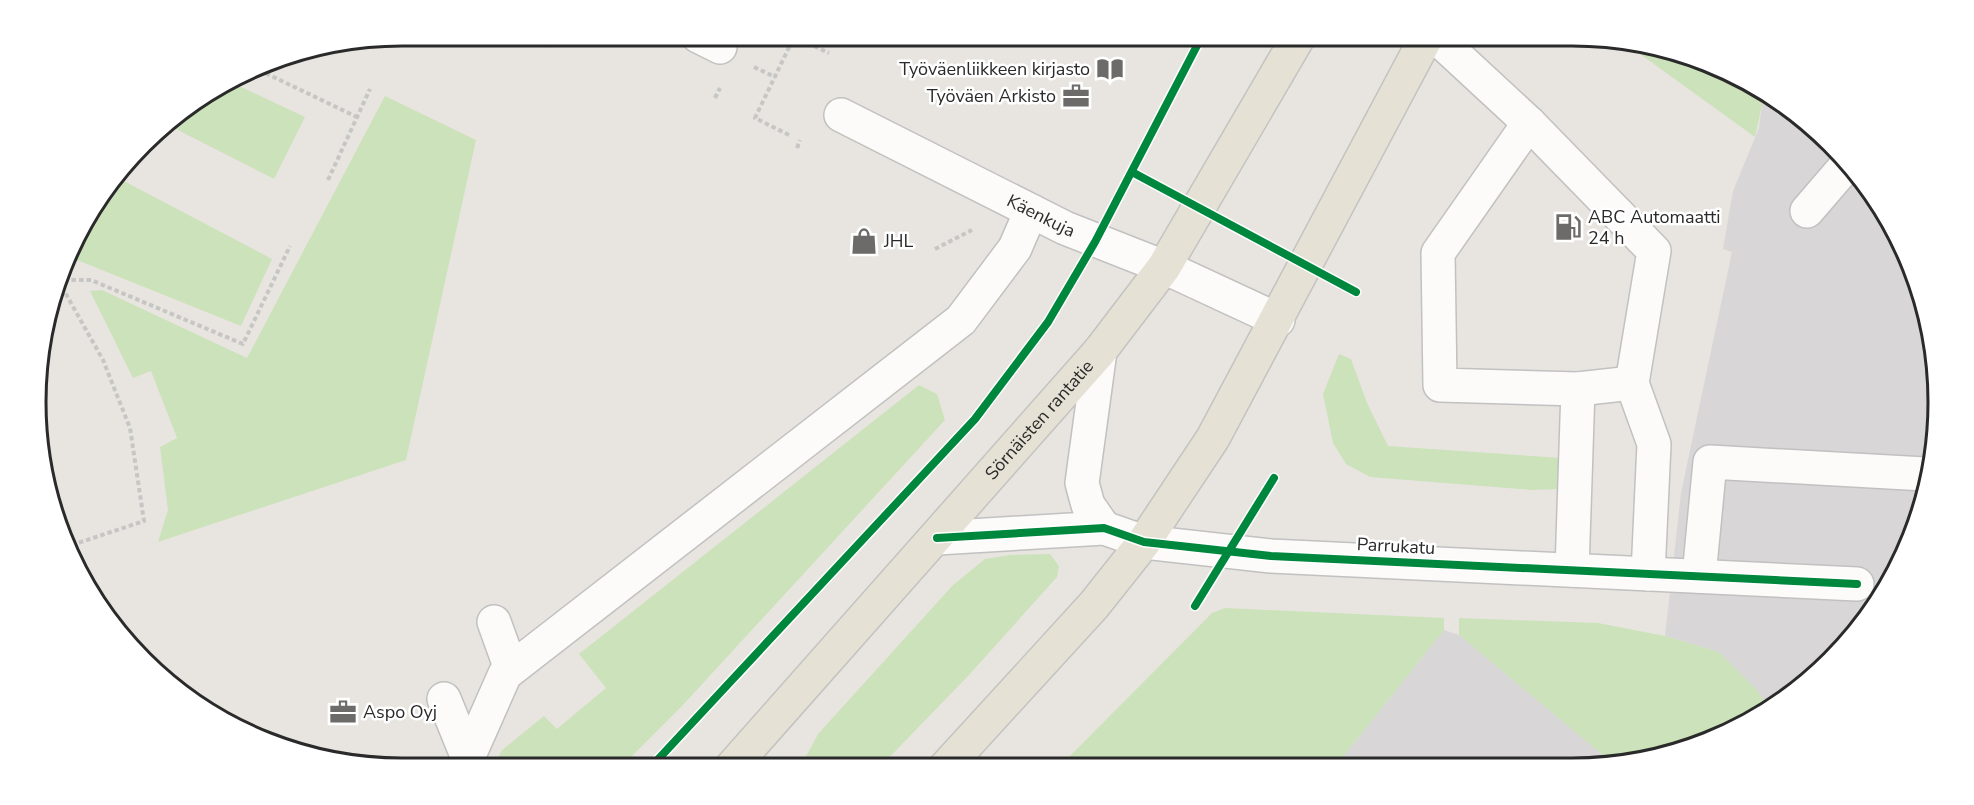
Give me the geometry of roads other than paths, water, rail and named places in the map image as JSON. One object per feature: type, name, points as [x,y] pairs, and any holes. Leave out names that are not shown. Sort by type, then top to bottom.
[{"type":"main road","name":"Sörnäisten rantatie","points":[[740,758],[938,538],[1100,351],[1164,267],[1293,46]]},
{"type":"main road","points":[[954,758],[1094,605],[1144,542],[1213,438],[1278,320],[1422,46]]},
{"type":"street","points":[[1446,46],[1529,123],[1654,250],[1632,383],[1654,444],[1648,574]]},
{"type":"street","name":"Käenkuja","points":[[840,115],[1095,242],[1164,267],[1278,320]]},
{"type":"street","points":[[1529,123],[1438,253],[1440,385],[1578,389],[1632,383]]},
{"type":"street","points":[[1807,211],[1841,171]]},
{"type":"street","points":[[467,758],[505,674],[961,320],[1016,248],[1031,211]]},
{"type":"street","points":[[1100,351],[1082,483],[1088,505],[1104,528]]},
{"type":"street","points":[[1572,570],[1578,389]]},
{"type":"street","points":[[1699,576],[1710,462],[1921,474]]},
{"type":"street","name":"Parrukatu","points":[[938,538],[1104,528],[1144,542],[1271,556],[1857,584]]},
{"type":"street","points":[[494,622],[511,669]]},
{"type":"street","points":[[444,699],[463,758]]},
{"type":"place","name":"Työväenliikkeen kirjasto","points":[[1110,69]]},
{"type":"place","name":"Työväen Arkisto","points":[[1076,96]]},
{"type":"place","name":"ABC Automaatti 24 h","points":[[1568,227]]},
{"type":"place","name":"JHL","points":[[864,241]]},
{"type":"place","name":"Aspo Oyj","points":[[343,712]]}]
